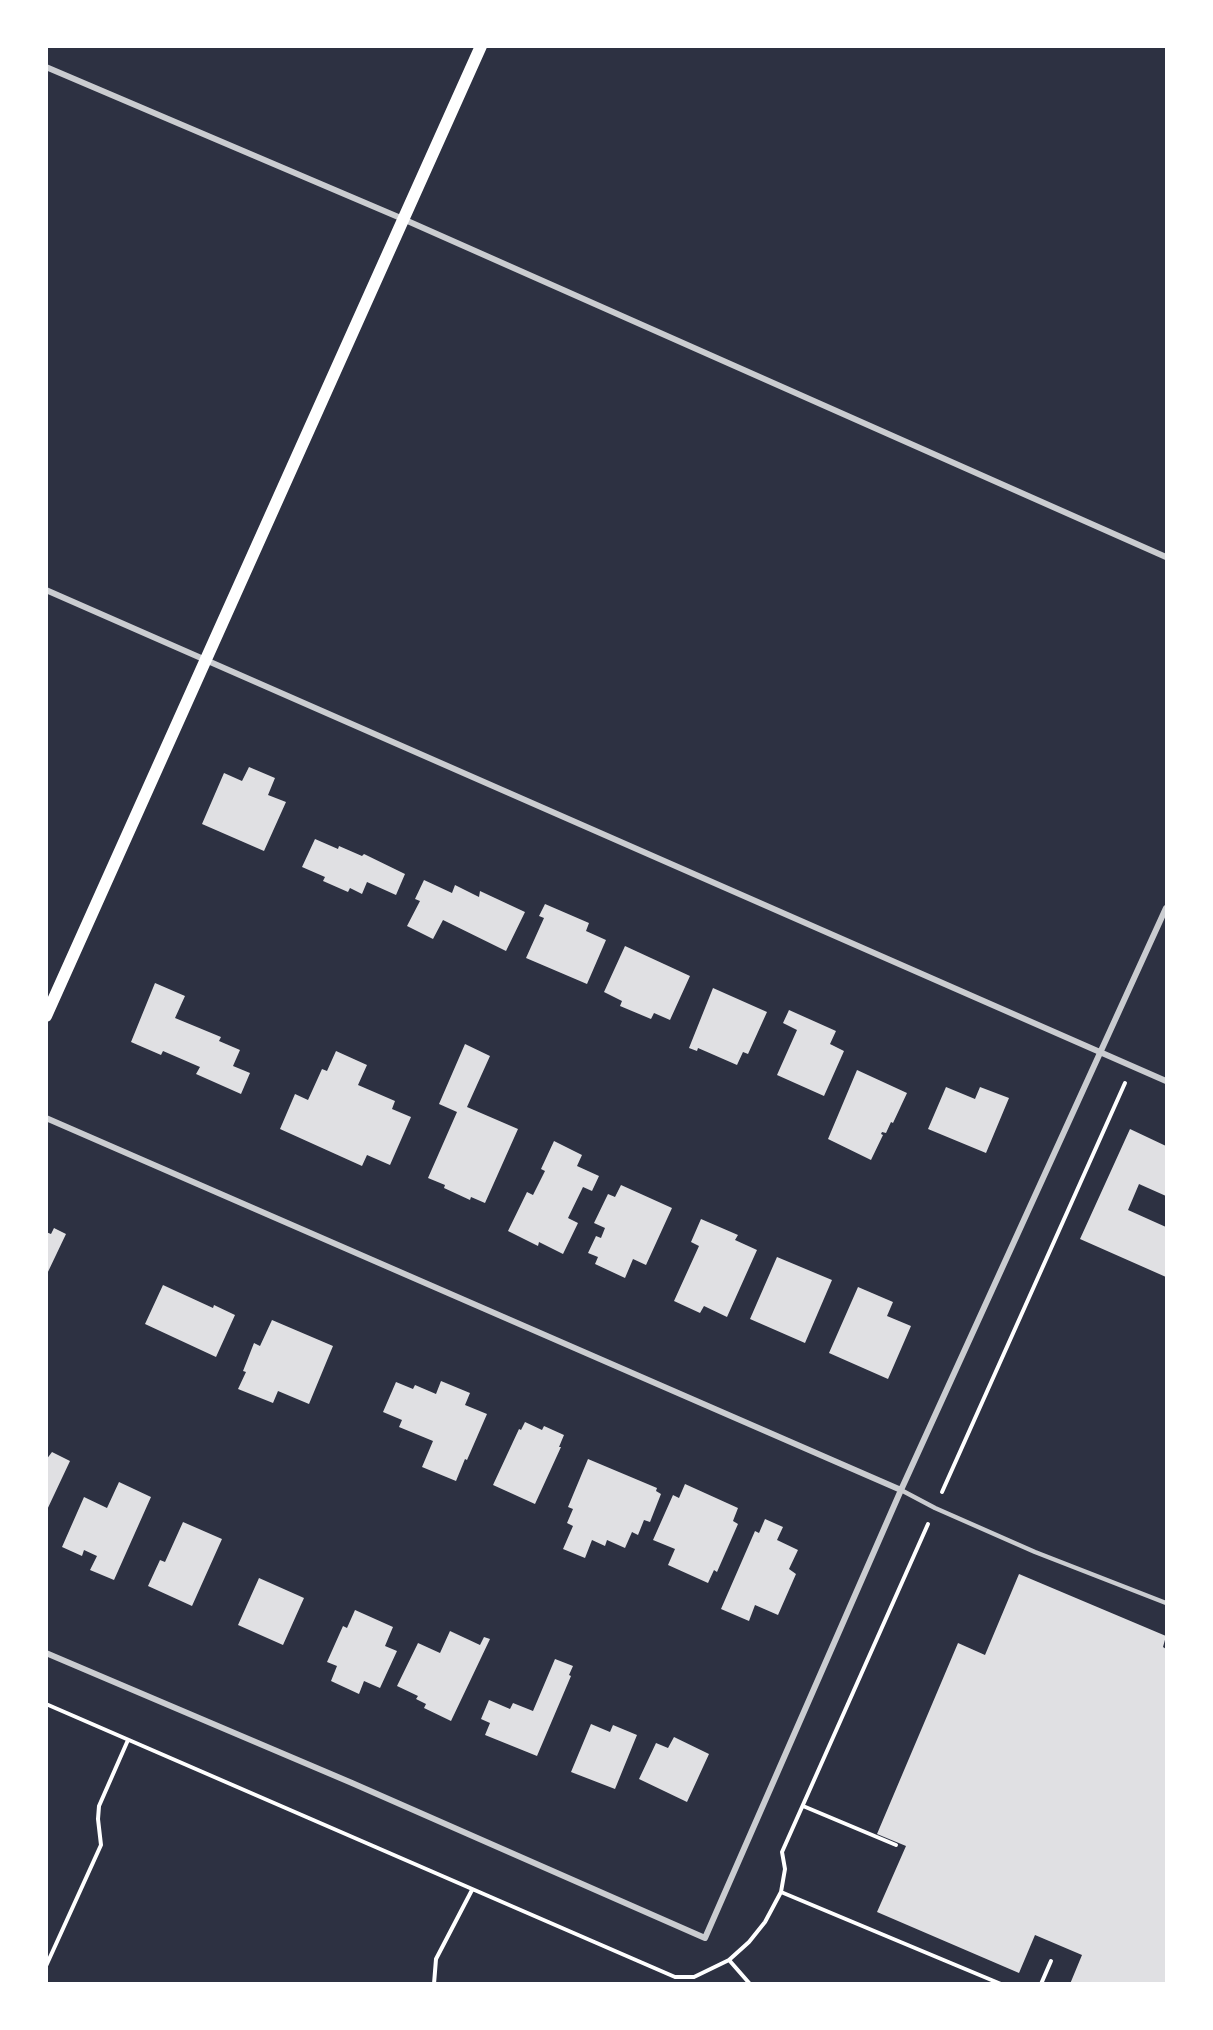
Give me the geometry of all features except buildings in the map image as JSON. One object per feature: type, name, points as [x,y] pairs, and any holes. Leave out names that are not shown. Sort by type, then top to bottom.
[{"type":"main road","points":[[46,1016],[481,46]]},
{"type":"street","points":[[46,67],[403,219],[1167,557]]},
{"type":"street","points":[[46,590],[1167,1081]]},
{"type":"street","points":[[46,1653],[352,1783],[705,1938],[901,1490],[1167,908]]},
{"type":"street","points":[[46,1118],[901,1490]]},
{"type":"lane","points":[[901,1490],[935,1508],[1035,1552],[1167,1603]]},
{"type":"path","points":[[46,1704],[675,1977],[694,1977],[729,1960],[750,1942],[765,1922],[781,1892],[785,1869],[782,1852],[1133,1066]]},
{"type":"path","points":[[46,1966],[101,1845],[99,1806],[128,1740]]},
{"type":"path","points":[[802,1806],[896,1845]]},
{"type":"path","points":[[434,1983],[436,1959],[472,1890]]},
{"type":"path","points":[[781,1892],[1001,1983]]},
{"type":"path","points":[[729,1960],[750,1983]]},
{"type":"path","points":[[1041,1983],[1051,1961]]}]
